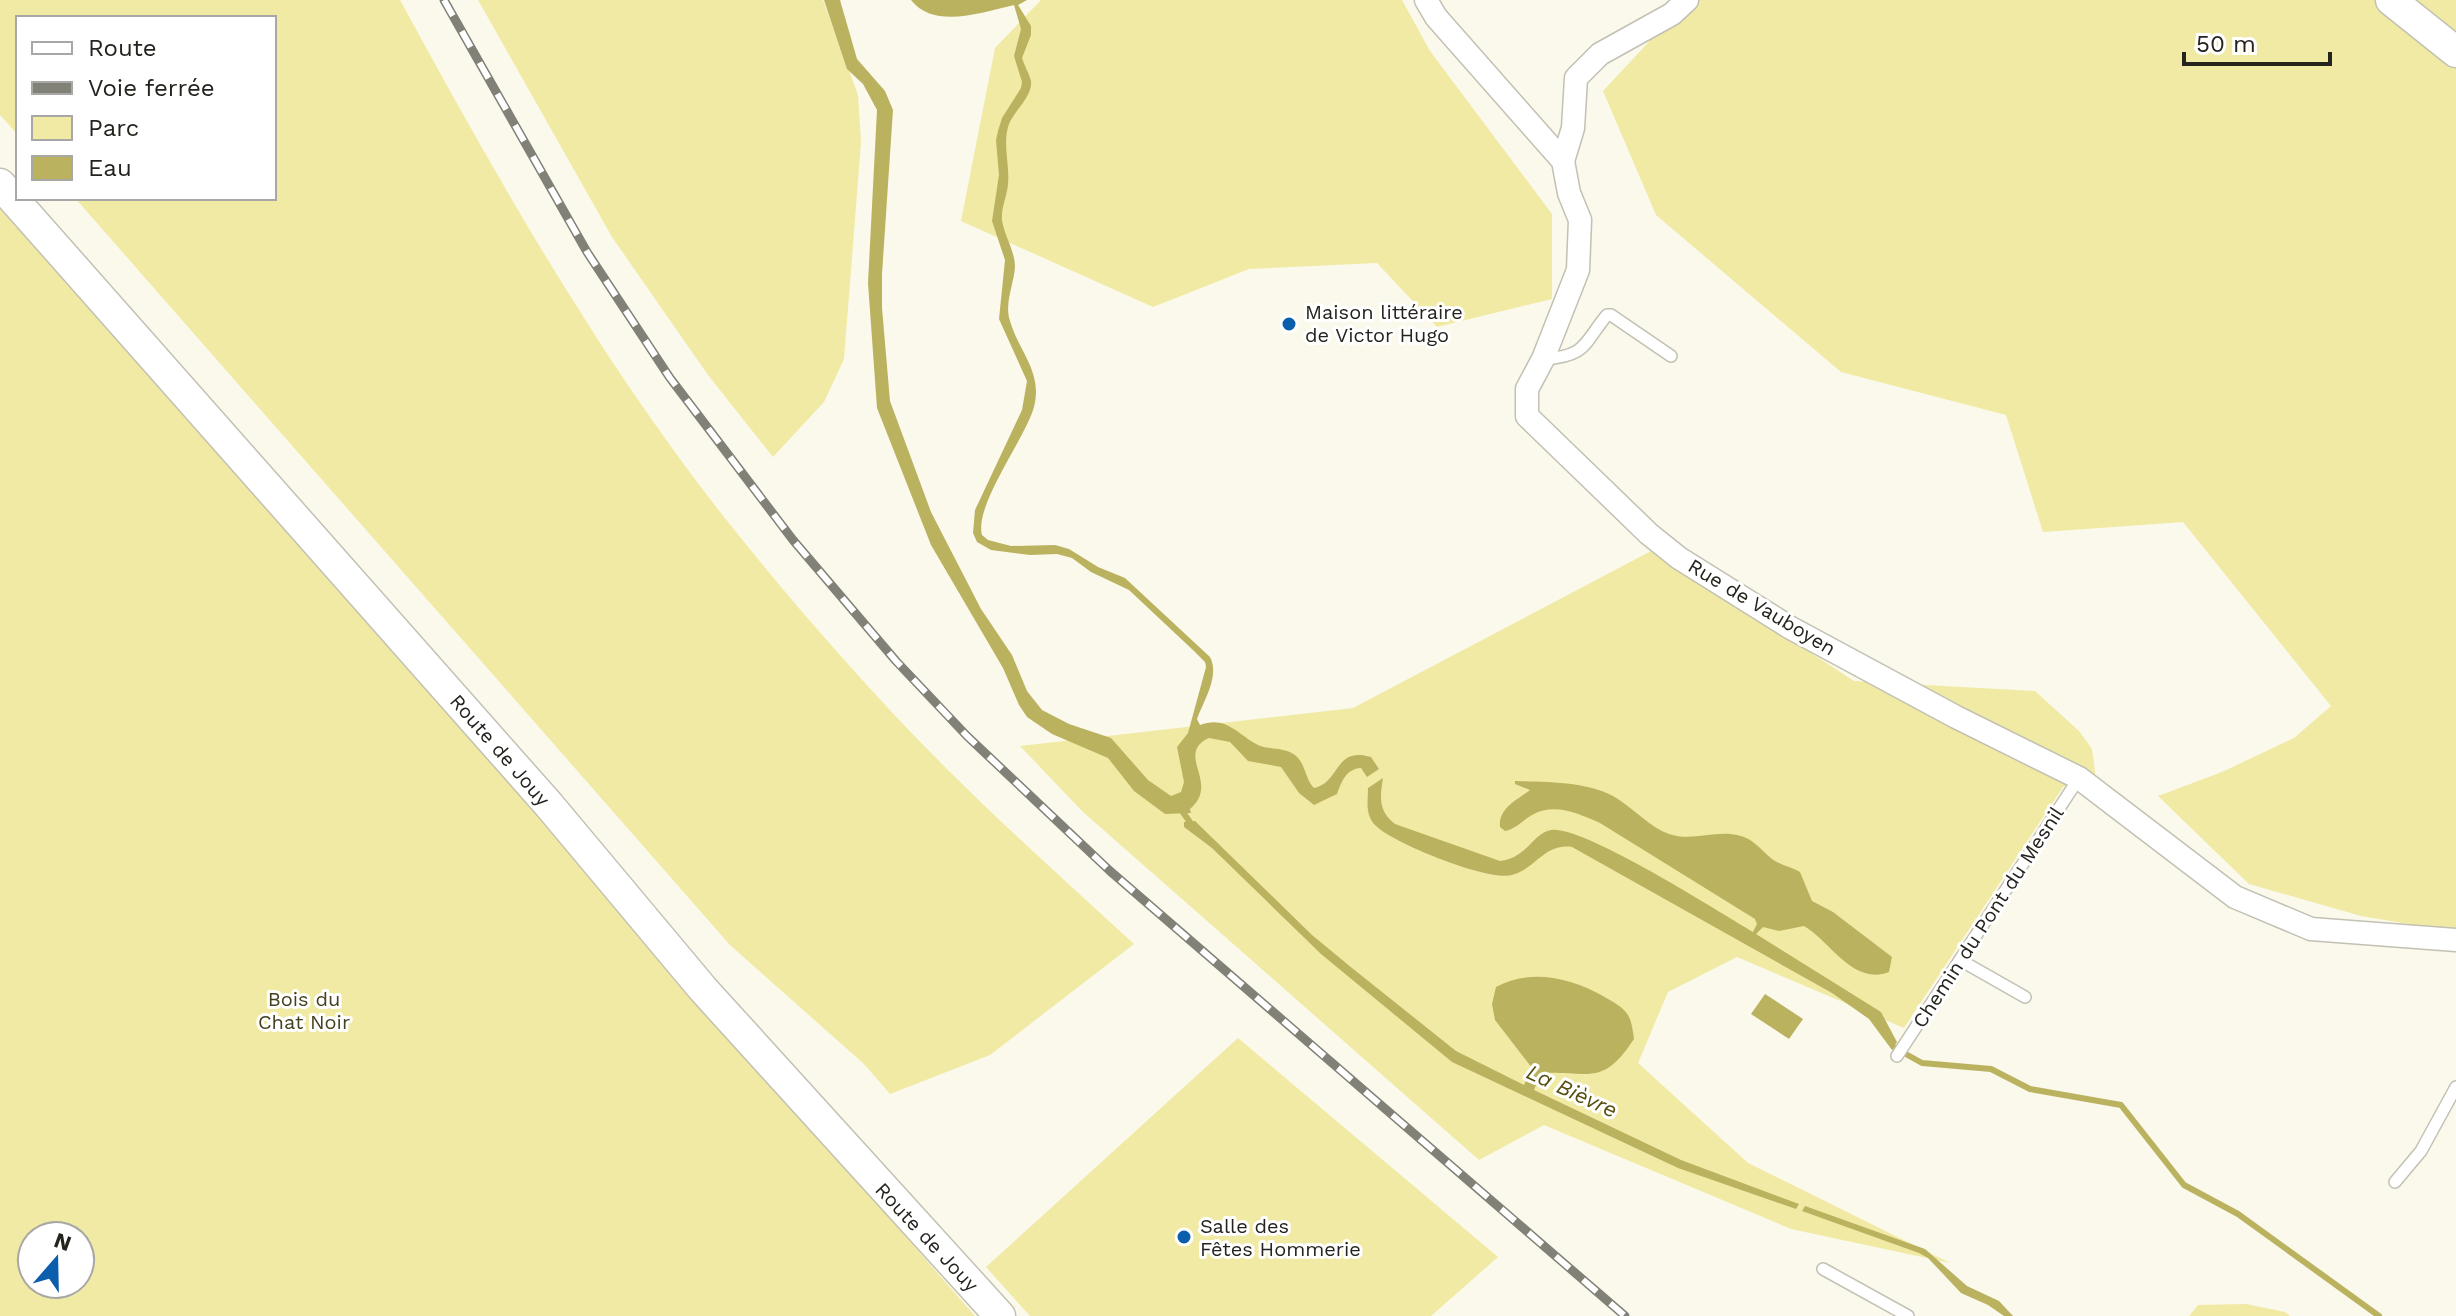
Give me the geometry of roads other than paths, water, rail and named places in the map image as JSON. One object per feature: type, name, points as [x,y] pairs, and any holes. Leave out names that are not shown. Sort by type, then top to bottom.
[{"type":"main road","points":[[2391,0],[2456,52]]},
{"type":"main road","name":"Route de Jouy","points":[[0,184],[549,805],[703,989],[1000,1316]]},
{"type":"street","name":"Rue de Vauboyen","points":[[1426,0],[1436,17],[1563,161],[1569,193],[1580,220],[1578,270],[1543,359],[1527,389],[1527,416],[1649,534],[1679,558],[1789,627],[1956,717],[2079,778],[2235,897],[2311,929],[2456,940]]},
{"type":"street","points":[[1563,161],[1573,128],[1576,78],[1600,54],[1672,14],[1687,0]]},
{"type":"lane","points":[[1543,359],[1560,358],[1586,346],[1607,315],[1671,356]]},
{"type":"lane","name":"Chemin du Pont du Mesnil","points":[[1900,1052],[2079,778]]},
{"type":"lane","points":[[1960,960],[2025,997]]},
{"type":"lane","points":[[2395,1182],[2421,1151],[2456,1087]]},
{"type":"lane","points":[[1823,1269],[1908,1316]]},
{"type":"water","points":[[824,0],[840,0],[857,59],[885,91],[893,110],[882,274],[890,401],[931,512],[981,609],[1012,655],[1027,691],[1042,710],[1069,724],[1111,738],[1148,780],[1171,796],[1181,792],[1184,782],[1177,747],[1188,733],[1205,662],[1129,590],[1091,572],[1072,558],[1057,554],[1030,555],[991,550],[977,542],[973,533],[975,510],[1022,410],[1027,381],[999,319],[1005,260],[992,221],[999,175],[996,140],[1002,118],[1022,82],[1014,56],[1021,29],[1014,5],[946,17],[921,9],[911,0],[1027,0],[1018,5],[1031,26],[1031,35],[1022,58],[1031,87],[1011,119],[1007,132],[1008,184],[1002,215],[1015,267],[1008,314],[1033,373],[1036,395],[1029,420],[985,507],[982,535],[988,540],[1011,546],[1055,545],[1069,549],[1098,567],[1125,578],[1210,657],[1212,680],[1197,719],[1200,725],[1224,724],[1258,745],[1291,752],[1301,763],[1314,788],[1329,779],[1350,756],[1371,757],[1379,769],[1367,777],[1361,768],[1348,773],[1337,794],[1314,805],[1299,793],[1281,767],[1248,761],[1230,742],[1209,738],[1199,745],[1196,752],[1201,789],[1190,809],[1191,813],[1165,814],[1134,791],[1108,758],[1052,734],[1027,717],[1003,668],[931,545],[877,408],[868,283],[877,110],[863,84],[847,69]]},
{"type":"water","points":[[1383,778],[1382,803],[1389,819],[1395,824],[1500,861],[1517,855],[1545,832],[1567,832],[1620,855],[1753,932],[1757,924],[1755,919],[1600,823],[1558,809],[1541,811],[1505,831],[1500,827],[1500,820],[1509,805],[1530,790],[1515,784],[1515,781],[1554,782],[1607,793],[1669,834],[1686,837],[1728,834],[1748,839],[1775,861],[1800,872],[1812,901],[1833,912],[1892,957],[1889,972],[1876,975],[1853,968],[1804,926],[1779,931],[1763,927],[1756,934],[1881,1012],[1897,1042],[1892,1050],[1869,1019],[1832,993],[1572,847],[1554,849],[1520,872],[1500,876],[1462,867],[1399,841],[1383,832],[1369,815],[1368,788]]},
{"type":"water","points":[[1195,821],[1312,935],[1352,968],[1456,1051],[1524,1085],[1532,1068],[1495,1020],[1492,1004],[1496,987],[1523,978],[1551,978],[1578,984],[1617,1004],[1629,1018],[1634,1039],[1623,1054],[1604,1070],[1594,1073],[1541,1073],[1534,1090],[1681,1160],[1799,1204],[1796,1209],[1678,1168],[1452,1062],[1321,954],[1212,848],[1184,827],[1184,822]]},
{"type":"water","points":[[1765,994],[1803,1019],[1789,1039],[1751,1014]]},
{"type":"water","points":[[1805,1206],[1925,1249],[1967,1286],[1999,1301],[2013,1316],[2004,1316],[1961,1293],[1928,1258],[1919,1253],[1802,1211]]},
{"type":"waterway","name":"La Bièvre","points":[[1180,808],[1194,828]]},
{"type":"waterway","points":[[1895,1048],[1922,1063],[1991,1069],[2030,1089],[2121,1105],[2184,1185],[2238,1214],[2379,1316]]},
{"type":"railway","points":[[444,0],[587,252],[670,378],[793,540],[896,661],[967,736],[1110,871],[1625,1316]]},
{"type":"place","name":"Maison littéraire de Victor Hugo","points":[[1289,324]]},
{"type":"place","name":"Salle des Fêtes Hommerie","points":[[1184,1237]]},
{"type":"park label","name":"Bois du Chat Noir","points":[[304,1010]]}]
